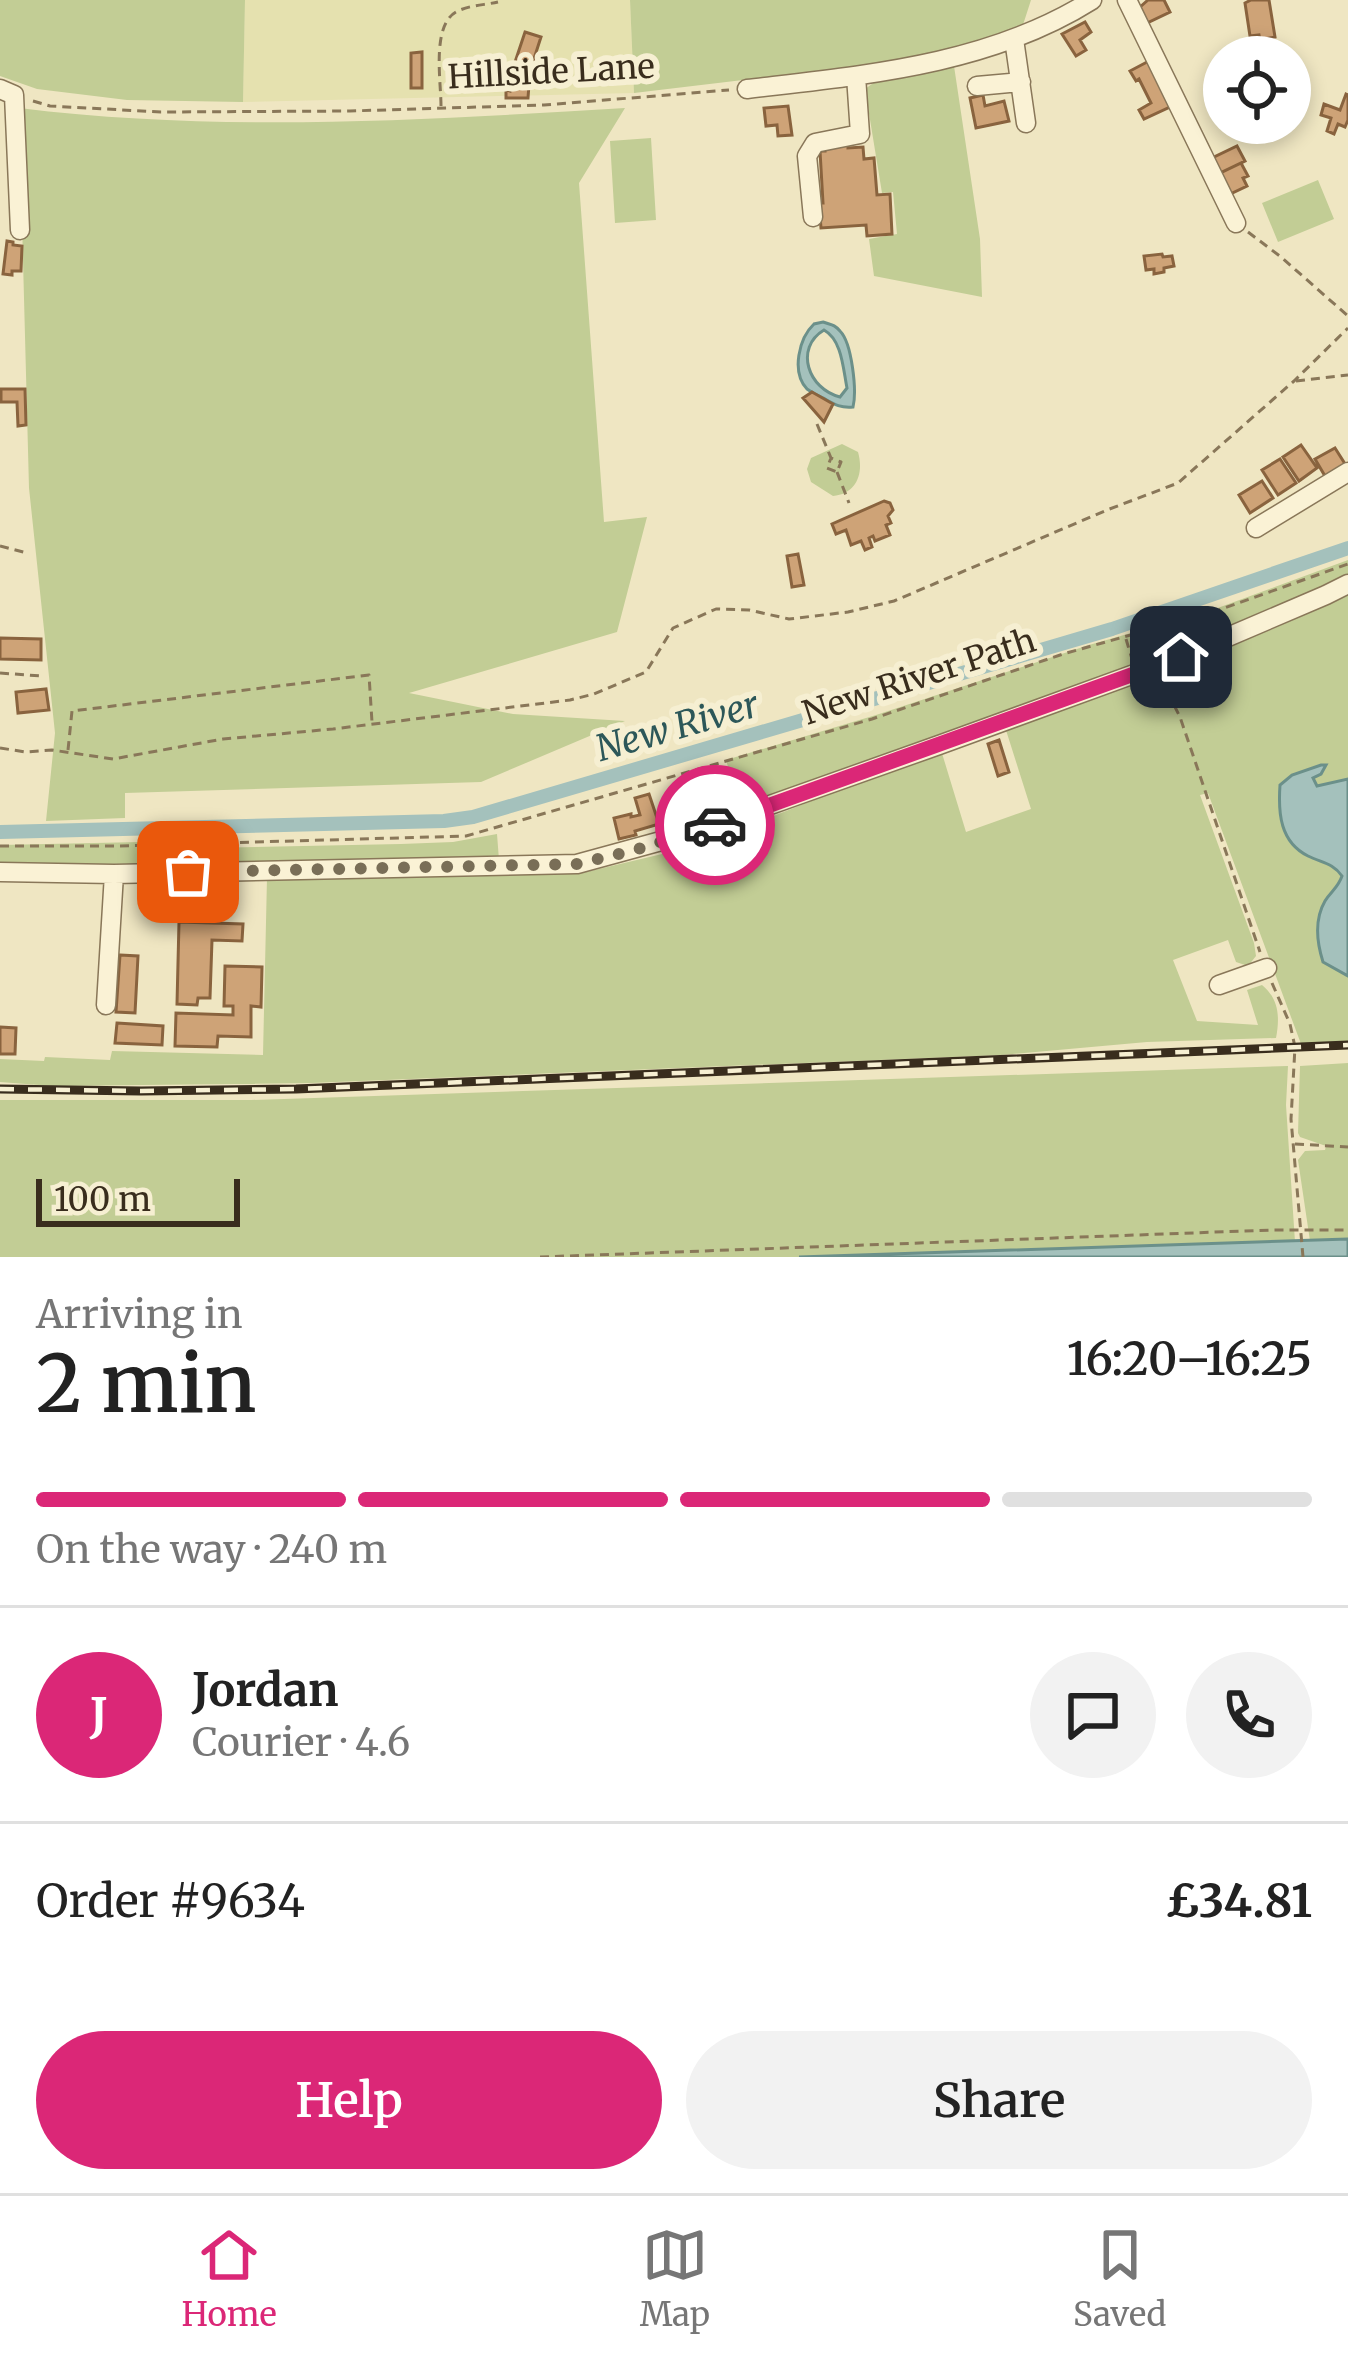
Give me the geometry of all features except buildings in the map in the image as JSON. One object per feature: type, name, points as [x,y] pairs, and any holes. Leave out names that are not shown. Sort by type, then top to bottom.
[{"type":"street","points":[[747,89],[945,60],[1014,39],[1093,0]]},
{"type":"street","points":[[1127,0],[1236,223]]},
{"type":"street","points":[[1014,39],[1026,123]]},
{"type":"street","points":[[813,217],[807,155],[814,142],[860,134],[856,76]]},
{"type":"street","points":[[977,86],[1021,82]]},
{"type":"street","points":[[7,92],[20,230]]},
{"type":"street","points":[[1256,528],[1348,472]]},
{"type":"street","points":[[0,872],[577,864],[694,832],[1144,666],[1348,584]]},
{"type":"street","points":[[106,1005],[114,874]]},
{"type":"street","points":[[1219,985],[1267,968]]},
{"type":"path","points":[[441,108],[440,38],[447,18],[463,8],[498,2]]},
{"type":"path","name":"Hillside Lane","points":[[7,92],[50,106],[161,112],[544,105],[747,89]]},
{"type":"path","points":[[1236,223],[1348,316]]},
{"type":"path","points":[[0,748],[113,759],[223,739],[515,708],[594,694],[646,672],[673,628],[716,609],[749,610],[789,620],[894,601],[1178,483],[1348,328]]},
{"type":"path","points":[[1294,381],[1348,375]]},
{"type":"path","points":[[817,424],[831,458],[841,462],[837,472],[849,503]]},
{"type":"path","points":[[831,458],[827,468],[837,472]]},
{"type":"path","points":[[0,546],[27,554]]},
{"type":"path","name":"New River Path","points":[[0,846],[466,836],[849,726],[1063,655],[1216,611],[1348,564]]},
{"type":"path","points":[[1126,638],[1180,717],[1212,817],[1290,1024],[1295,1047],[1292,1119],[1303,1257]]},
{"type":"path","points":[[0,673],[41,676]]},
{"type":"path","points":[[68,752],[72,711],[369,675],[373,722]]},
{"type":"path","points":[[1293,1144],[1348,1147]]},
{"type":"path","points":[[540,1257],[1348,1230]]},
{"type":"shaded area","points":[[245,0],[630,0],[634,93],[243,102]]},
{"type":"green space","points":[[0,0],[245,0],[243,102],[127,100],[37,89],[0,76]]},
{"type":"green space","points":[[630,0],[1031,0],[1021,31],[989,43],[885,63],[634,93]]},
{"type":"green space","points":[[954,66],[980,239],[982,297],[874,276],[869,239],[897,234],[893,192],[882,193],[865,89],[883,76]]},
{"type":"green space","points":[[19,108],[246,122],[398,120],[625,108],[579,183],[604,522],[647,517],[617,632],[409,693],[513,714],[625,721],[481,782],[125,793],[125,818],[46,821],[55,733],[29,488]]},
{"type":"green space","points":[[651,138],[656,220],[615,223],[610,141]]},
{"type":"green space","points":[[1318,180],[1334,219],[1278,242],[1262,203]]},
{"type":"green space","points":[[842,444],[858,452],[859,475],[853,487],[833,496],[811,482],[807,469],[811,458]]},
{"type":"green space","points":[[1348,560],[1348,579],[1202,642],[741,812],[726,760],[1215,609]]},
{"type":"green space","points":[[1348,591],[1348,779],[1317,787],[1312,778],[1321,765],[1307,770],[1308,856],[1336,868],[1342,876],[1324,902],[1323,962],[1348,976],[1348,1042],[1301,1044],[1208,793],[1200,795],[1256,956],[1248,966],[1236,962],[1228,940],[1173,960],[1197,1021],[1258,1025],[1247,990],[1262,985],[1277,1009],[1276,1038],[1147,1042],[1001,1055],[311,1083],[52,1086],[0,1082],[0,1059],[110,1060],[112,1051],[263,1055],[267,878],[582,873],[700,845],[941,750],[966,832],[1031,809],[1005,727],[1267,631]]},
{"type":"green space","points":[[497,834],[499,860],[0,865],[0,845],[401,844]]},
{"type":"green space","points":[[1348,1063],[1348,1239],[1310,1241],[1298,1160],[1305,1151],[1325,1150],[1326,1146],[1298,1133],[1300,1066]]},
{"type":"green space","points":[[1288,1066],[1295,1242],[799,1257],[0,1257],[0,1100],[251,1100]]},
{"type":"water","points":[[814,324],[832,325],[844,337],[852,367],[853,407],[832,403],[802,382],[799,355]],"holes":[[[824,330],[841,355],[847,388],[840,397],[820,386],[807,357],[815,338]]]},
{"type":"water","points":[[1326,765],[1313,778],[1317,786],[1348,779],[1348,976],[1323,962],[1318,939],[1322,908],[1342,876],[1299,850],[1286,835],[1281,816],[1280,785],[1292,775]]},
{"type":"water","points":[[1348,1239],[1348,1257],[799,1257]]},
{"type":"waterway","name":"New River","points":[[0,832],[473,817],[1112,629],[1348,548]]},
{"type":"railway","points":[[0,1089],[296,1089],[1348,1045]]},
{"type":"way so far","points":[[188,872],[577,864],[715,825]]},
{"type":"route","points":[[715,825],[1181,657]]}]
